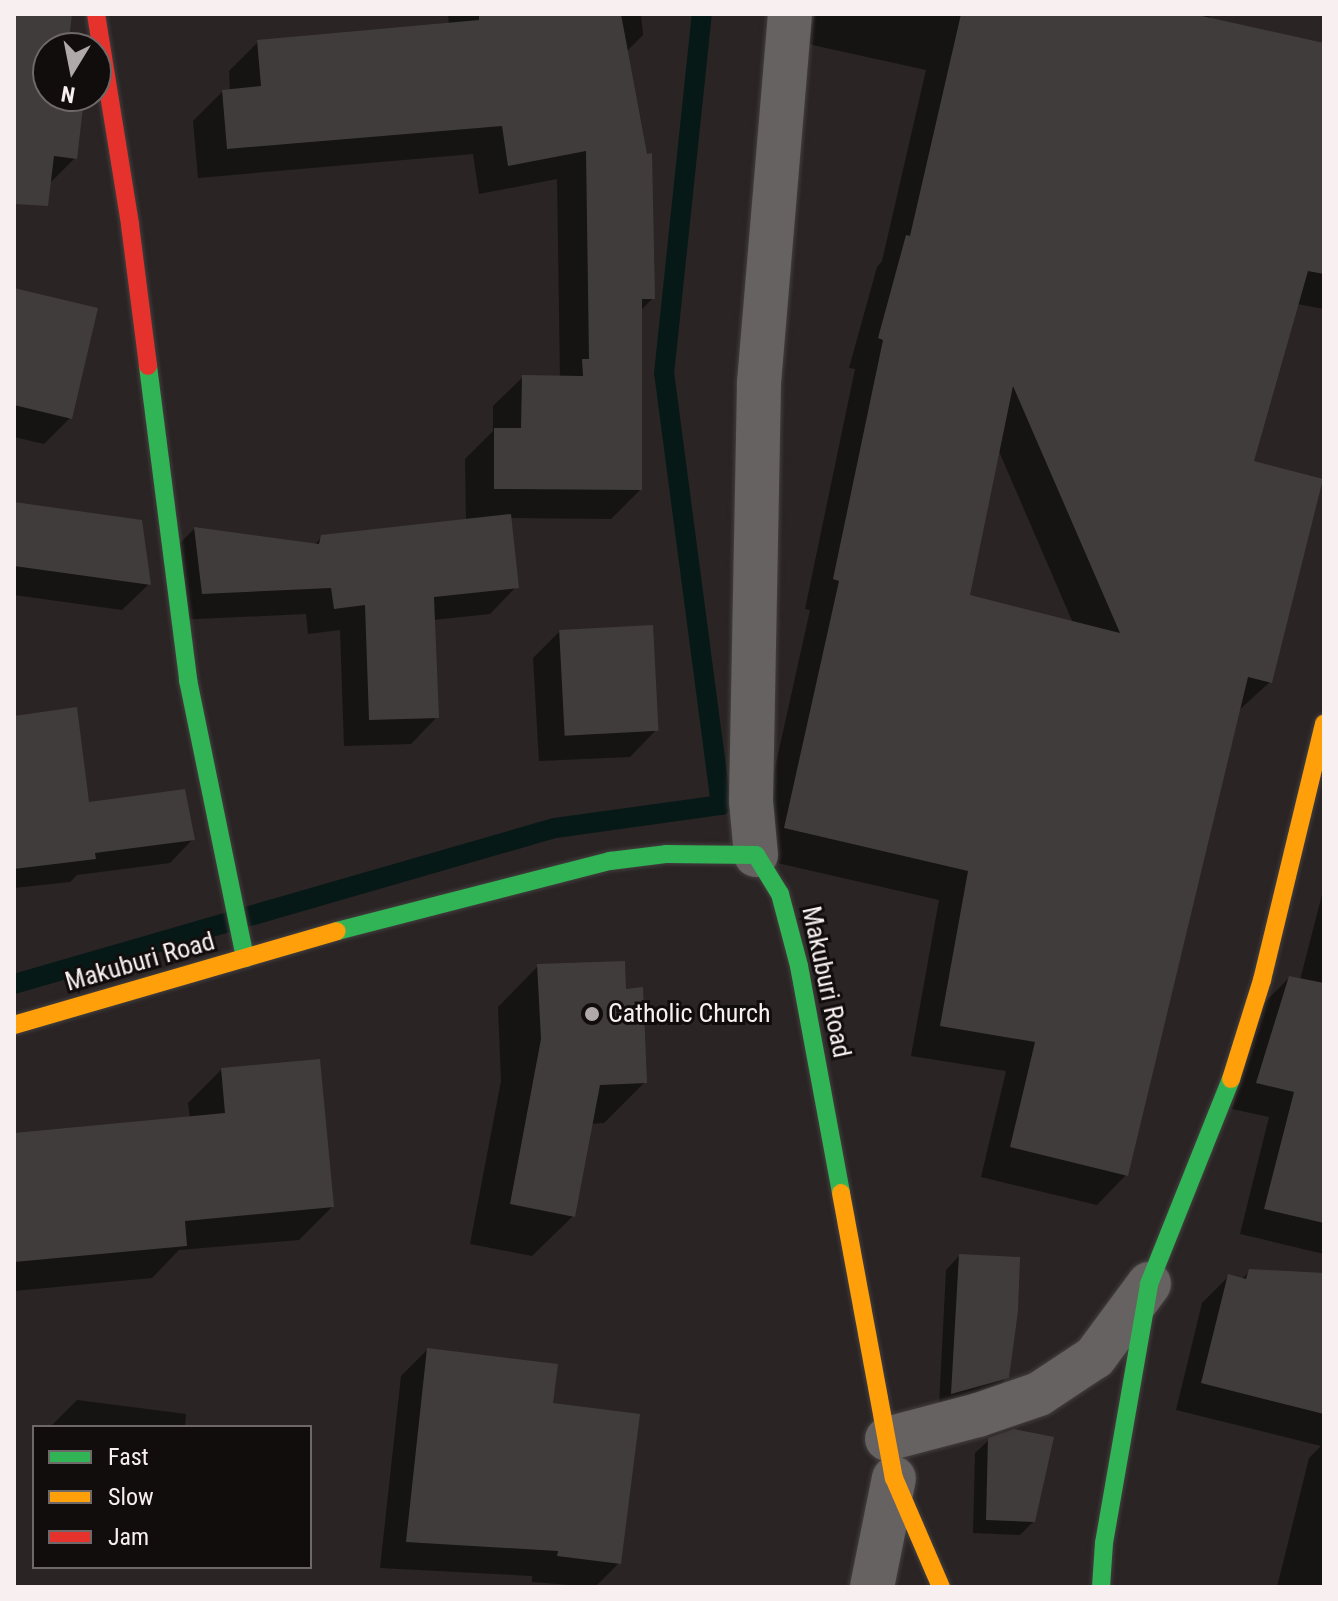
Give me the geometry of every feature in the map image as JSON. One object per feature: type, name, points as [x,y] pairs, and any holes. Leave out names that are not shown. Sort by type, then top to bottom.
[{"type":"street","points":[[96,14],[130,225],[188,680],[245,958]]},
{"type":"street","points":[[756,855],[751,801],[759,383],[790,14]]},
{"type":"street","points":[[1101,1587],[1104,1543],[1149,1284],[1233,1073],[1262,980],[1324,723]]},
{"type":"street","name":"Makuburi Road","points":[[14,1025],[395,915],[610,861],[666,854],[756,855],[780,894],[799,966],[891,1458],[941,1587]]},
{"type":"street","points":[[872,1587],[891,1458],[978,1415],[1039,1394],[1095,1357],[1149,1284]]},
{"type":"building","points":[[14,14],[72,14],[70,32],[32,32],[32,112],[82,112],[77,159],[54,156],[48,206],[14,204]]},
{"type":"building","points":[[479,14],[621,14],[647,154],[652,153],[655,299],[642,299],[642,490],[494,489],[494,428],[521,428],[522,375],[583,376],[582,359],[589,359],[586,151],[508,166],[502,126],[227,149],[222,90],[261,86],[257,40],[479,20]]},
{"type":"building","points":[[961,14],[1193,14],[1324,43],[1324,274],[1308,271],[1254,461],[1323,479],[1272,683],[1248,677],[1128,1176],[1010,1147],[1035,1042],[940,1026],[968,871],[784,828],[839,581],[833,579],[883,340],[878,338],[906,235],[910,236]],"holes":[[[1013,386],[1120,633],[970,595]]]},
{"type":"building","points":[[14,288],[98,308],[72,419],[14,405]]},
{"type":"building","points":[[14,502],[142,520],[151,585],[14,566]]},
{"type":"building","points":[[511,514],[519,588],[434,597],[439,718],[369,720],[365,605],[334,609],[331,588],[202,594],[194,527],[319,544],[321,535]]},
{"type":"building","points":[[653,625],[659,731],[565,736],[559,630]]},
{"type":"building","points":[[77,707],[89,802],[185,789],[195,840],[95,853],[96,859],[14,869],[14,716]]},
{"type":"building","name":"Catholic Church","points":[[625,961],[626,989],[643,987],[647,1083],[600,1085],[575,1217],[510,1204],[541,1039],[537,964]]},
{"type":"building","points":[[1289,976],[1324,983],[1324,1223],[1264,1209],[1294,1092],[1256,1083]]},
{"type":"building","points":[[320,1059],[334,1207],[185,1221],[187,1246],[14,1262],[14,1133],[225,1113],[221,1068]]},
{"type":"building","points":[[959,1254],[1020,1257],[1018,1311],[1009,1378],[951,1394]]},
{"type":"building","points":[[1249,1269],[1324,1273],[1324,1414],[1201,1383],[1228,1274],[1246,1279]]},
{"type":"building","points":[[427,1348],[558,1364],[553,1403],[640,1414],[621,1564],[557,1556],[558,1551],[406,1542]]},
{"type":"building","points":[[1014,1429],[1054,1437],[1035,1522],[986,1520],[988,1438]]},
{"type":"waterway","points":[[14,984],[555,828],[721,805],[664,374],[702,14]]},
{"type":"traffic: fast","points":[[148,366],[188,680],[245,958]]},
{"type":"traffic: fast","points":[[337,931],[610,861],[666,854],[756,855],[780,894],[799,966],[841,1193]]},
{"type":"traffic: fast","points":[[1101,1587],[1104,1543],[1149,1284],[1231,1079]]},
{"type":"traffic: slow","points":[[1231,1079],[1262,980],[1324,723]]},
{"type":"traffic: slow","points":[[14,1025],[337,931]]},
{"type":"traffic: slow","points":[[841,1193],[894,1478],[941,1587]]},
{"type":"traffic: jam","points":[[96,14],[130,225],[148,366]]},
{"type":"place","name":"Catholic Church","points":[[592,1014]]}]
